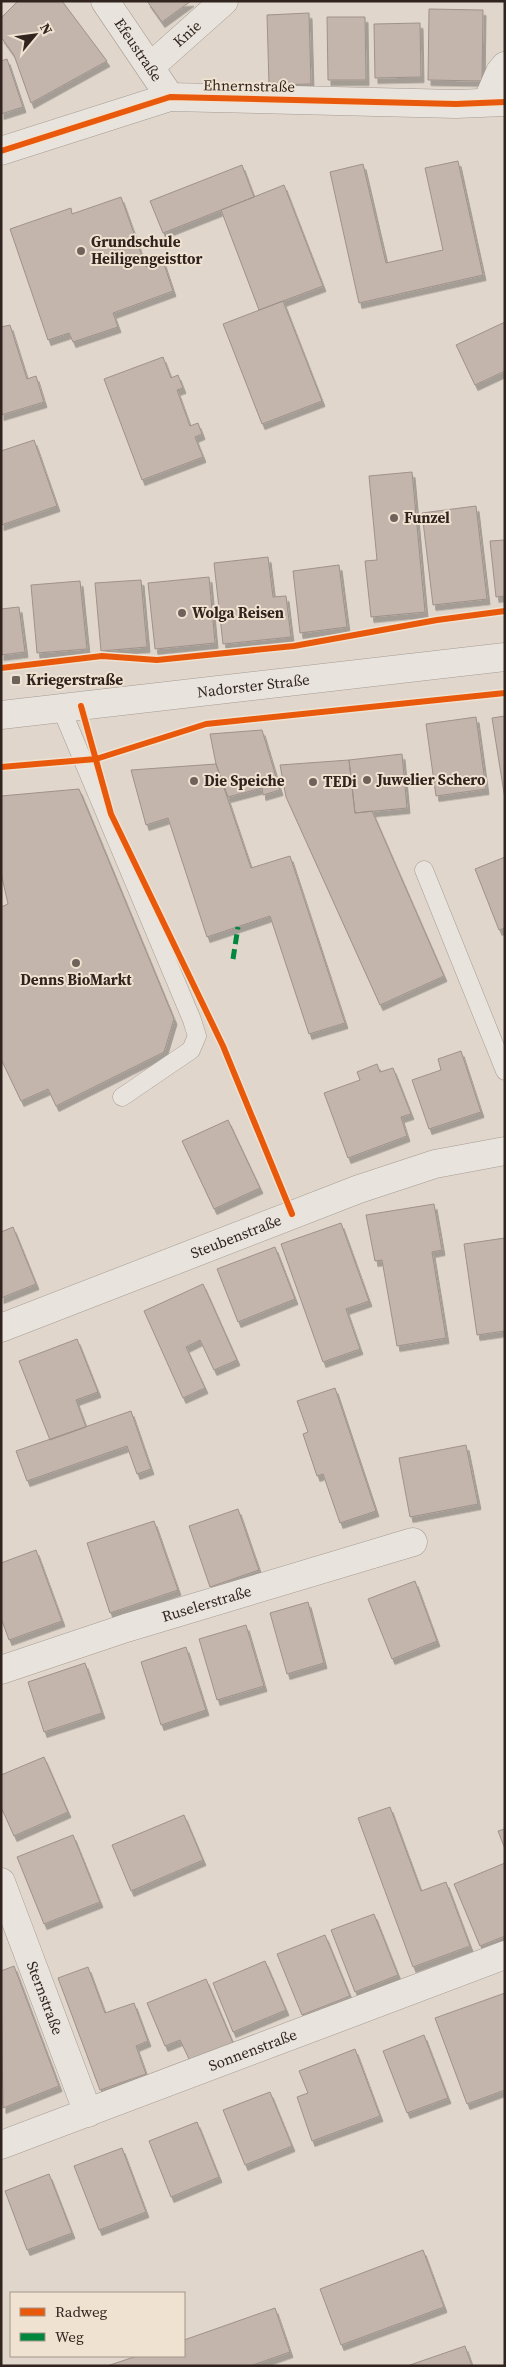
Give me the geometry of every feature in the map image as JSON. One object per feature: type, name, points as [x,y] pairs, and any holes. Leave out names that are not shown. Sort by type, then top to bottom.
[{"type":"street","name":"Efeustraße","points":[[105,1],[170,97]]},
{"type":"street","name":"Knie","points":[[150,66],[224,1]]},
{"type":"street","points":[[496,102],[500,72],[505,66]]},
{"type":"street","name":"Ehnernstraße","points":[[1,151],[170,97],[446,104],[496,102]]},
{"type":"street","name":"Nadorster Straße","points":[[1,715],[505,657]]},
{"type":"street","name":"Steubenstraße","points":[[1,1328],[359,1189],[435,1164],[505,1151]]},
{"type":"street","name":"Ruselerstraße","points":[[1,1670],[126,1628],[413,1542]]},
{"type":"street","name":"Sternstraße","points":[[1,1882],[88,2113]]},
{"type":"street","name":"Sonnenstraße","points":[[1,2145],[505,1955]]},
{"type":"lane","points":[[61,708],[192,1020],[197,1036],[191,1050],[122,1097]]},
{"type":"lane","points":[[424,870],[505,1071]]},
{"type":"building","points":[[18,1],[62,1],[107,61],[31,103],[14,55],[1,37],[1,18]]},
{"type":"building","points":[[147,1],[191,1],[162,22]]},
{"type":"building","points":[[429,9],[483,10],[482,81],[428,80]]},
{"type":"building","points":[[309,13],[311,84],[269,85],[267,15]]},
{"type":"building","points":[[327,17],[365,17],[366,80],[328,80]]},
{"type":"building","points":[[420,23],[421,77],[375,78],[374,24]]},
{"type":"building","points":[[7,59],[23,107],[1,114],[1,61]]},
{"type":"building","points":[[458,161],[483,275],[359,303],[330,172],[363,164],[386,263],[443,250],[425,168]]},
{"type":"building","points":[[242,165],[254,197],[163,233],[150,201]]},
{"type":"building","points":[[284,185],[323,286],[259,310],[221,210]]},
{"type":"building","points":[[121,197],[146,267],[163,261],[173,291],[113,313],[118,327],[73,342],[69,333],[48,340],[10,229],[71,208],[72,214]]},
{"type":"building","points":[[283,301],[322,401],[262,424],[223,324]]},
{"type":"building","points":[[505,322],[505,371],[475,385],[456,345]]},
{"type":"building","points":[[10,325],[27,379],[36,376],[44,402],[1,415],[1,327]]},
{"type":"building","points":[[163,357],[171,378],[178,375],[183,388],[177,390],[190,426],[198,423],[202,434],[195,437],[203,457],[142,480],[104,379]]},
{"type":"building","points":[[34,440],[57,506],[1,525],[1,451]]},
{"type":"building","name":"Funzel","points":[[412,472],[425,612],[371,617],[365,561],[377,560],[369,476]]},
{"type":"building","points":[[476,506],[487,599],[433,605],[422,513]]},
{"type":"building","points":[[505,540],[505,596],[496,597],[490,541]]},
{"type":"building","points":[[268,557],[273,597],[286,596],[291,637],[223,644],[214,563]]},
{"type":"building","points":[[339,565],[347,627],[300,633],[293,571]]},
{"type":"building","name":"Wolga Reisen","points":[[209,577],[215,643],[155,649],[148,583]]},
{"type":"building","points":[[141,580],[147,647],[101,651],[95,583]]},
{"type":"building","points":[[80,581],[87,649],[37,653],[31,585]]},
{"type":"building","points":[[19,607],[25,652],[1,655],[1,609]]},
{"type":"building","points":[[505,716],[505,799],[492,718]]},
{"type":"building","points":[[476,717],[486,789],[436,796],[426,724]]},
{"type":"building","points":[[262,730],[280,790],[263,795],[262,788],[228,797],[216,764],[210,734]]},
{"type":"building","points":[[402,754],[407,808],[355,813],[349,760]]},
{"type":"building","points":[[349,760],[355,813],[372,811],[444,976],[380,1005],[286,797],[280,765]]},
{"type":"building","points":[[216,764],[251,868],[290,856],[345,1023],[309,1034],[270,916],[207,937],[168,818],[146,825],[131,770]]},
{"type":"building","name":"Denns BioMarkt","points":[[79,789],[174,1019],[164,1052],[56,1106],[48,1089],[21,1101],[1,1059],[1,907],[8,904],[1,873],[1,796]]},
{"type":"building","points":[[505,857],[505,928],[499,930],[475,869]]},
{"type":"building","points":[[461,1051],[481,1112],[429,1129],[412,1080],[441,1070],[438,1059]]},
{"type":"building","points":[[377,1064],[380,1072],[393,1068],[411,1114],[401,1117],[407,1136],[348,1158],[324,1093],[360,1080],[357,1072]]},
{"type":"building","points":[[228,1120],[260,1188],[214,1209],[182,1141]]},
{"type":"building","points":[[434,1204],[442,1250],[432,1252],[446,1338],[397,1346],[382,1260],[375,1261],[366,1215]]},
{"type":"building","points":[[341,1223],[369,1301],[346,1309],[360,1349],[323,1362],[281,1244]]},
{"type":"building","points":[[13,1227],[36,1284],[1,1298],[1,1232]]},
{"type":"building","points":[[505,1238],[505,1331],[477,1335],[464,1244]]},
{"type":"building","points":[[275,1247],[295,1299],[238,1322],[217,1269]]},
{"type":"building","points":[[203,1284],[237,1360],[214,1370],[200,1340],[186,1347],[205,1388],[183,1398],[144,1311]]},
{"type":"building","points":[[77,1339],[98,1392],[76,1400],[86,1427],[50,1440],[19,1361]]},
{"type":"building","points":[[335,1388],[376,1511],[340,1523],[323,1474],[317,1476],[303,1434],[308,1432],[297,1401]]},
{"type":"building","points":[[131,1411],[151,1469],[137,1474],[127,1446],[27,1481],[16,1451]]},
{"type":"building","points":[[466,1445],[478,1504],[410,1517],[399,1458]]},
{"type":"building","points":[[238,1509],[259,1570],[210,1587],[189,1526]]},
{"type":"building","points":[[154,1521],[178,1590],[110,1613],[87,1543]]},
{"type":"building","points":[[36,1550],[62,1621],[9,1640],[1,1618],[1,1563]]},
{"type":"building","points":[[415,1581],[437,1641],[392,1659],[368,1599]]},
{"type":"building","points":[[308,1602],[324,1663],[287,1674],[270,1613]]},
{"type":"building","points":[[246,1625],[264,1686],[217,1700],[199,1639]]},
{"type":"building","points":[[186,1647],[206,1710],[161,1725],[141,1662]]},
{"type":"building","points":[[85,1663],[102,1713],[44,1732],[28,1682]]},
{"type":"building","points":[[44,1757],[68,1812],[14,1836],[1,1807],[1,1775]]},
{"type":"building","points":[[390,1807],[421,1891],[446,1882],[470,1946],[413,1967],[358,1818]]},
{"type":"building","points":[[184,1815],[203,1860],[131,1891],[112,1845]]},
{"type":"building","points":[[505,1829],[505,1849],[498,1831]]},
{"type":"building","points":[[73,1835],[100,1902],[44,1924],[17,1857]]},
{"type":"building","points":[[505,1863],[505,1936],[480,1946],[454,1884]]},
{"type":"building","points":[[374,1914],[398,1975],[355,1992],[331,1930]]},
{"type":"building","points":[[325,1935],[350,1996],[302,2015],[277,1954]]},
{"type":"building","points":[[265,1961],[286,2010],[233,2032],[213,1983]]},
{"type":"building","points":[[14,1966],[59,2086],[3,2108],[1,1971]]},
{"type":"building","points":[[88,1967],[105,2013],[134,2003],[148,2041],[136,2046],[146,2074],[100,2090],[58,1978]]},
{"type":"building","points":[[206,1979],[233,2043],[190,2061],[180,2040],[165,2046],[147,2003]]},
{"type":"building","points":[[505,1993],[505,2090],[467,2104],[435,2018]]},
{"type":"building","points":[[424,2035],[448,2098],[407,2113],[383,2051]]},
{"type":"building","points":[[355,2049],[380,2116],[312,2141],[297,2097],[308,2093],[299,2071]]},
{"type":"building","points":[[270,2092],[292,2146],[245,2165],[223,2110]]},
{"type":"building","points":[[197,2122],[219,2177],[171,2197],[149,2141]]},
{"type":"building","points":[[122,2148],[146,2212],[99,2230],[74,2166]]},
{"type":"building","points":[[49,2174],[72,2233],[27,2250],[5,2191]]},
{"type":"building","points":[[423,2250],[444,2307],[341,2345],[320,2289]]},
{"type":"building","points":[[275,2308],[290,2352],[250,2366],[107,2366],[134,2357],[185,2357],[185,2340]]},
{"type":"building","points":[[465,2346],[472,2366],[410,2366],[410,2365]]},
{"type":"marked path","points":[[233,959],[238,927]]},
{"type":"cycle path","points":[[1,151],[170,97],[456,104],[505,102]]},
{"type":"cycle path","points":[[1,668],[102,656],[157,660],[294,646],[437,620],[505,611]]},
{"type":"cycle path","points":[[1,767],[96,759],[206,724],[505,693]]},
{"type":"cycle path","points":[[81,706],[111,814],[223,1046],[292,1214]]},
{"type":"place","name":"Grundschule Heiligengeisttor","points":[[81,251]]},
{"type":"place","name":"Funzel","points":[[394,518]]},
{"type":"place","name":"Wolga Reisen","points":[[182,613]]},
{"type":"place","name":"Kriegerstraße","points":[[16,680]]},
{"type":"place","name":"Juwelier Schero","points":[[367,780]]},
{"type":"place","name":"Die Speiche","points":[[194,781]]},
{"type":"place","name":"TEDi","points":[[313,782]]},
{"type":"place","name":"Denns BioMarkt","points":[[76,963]]}]
